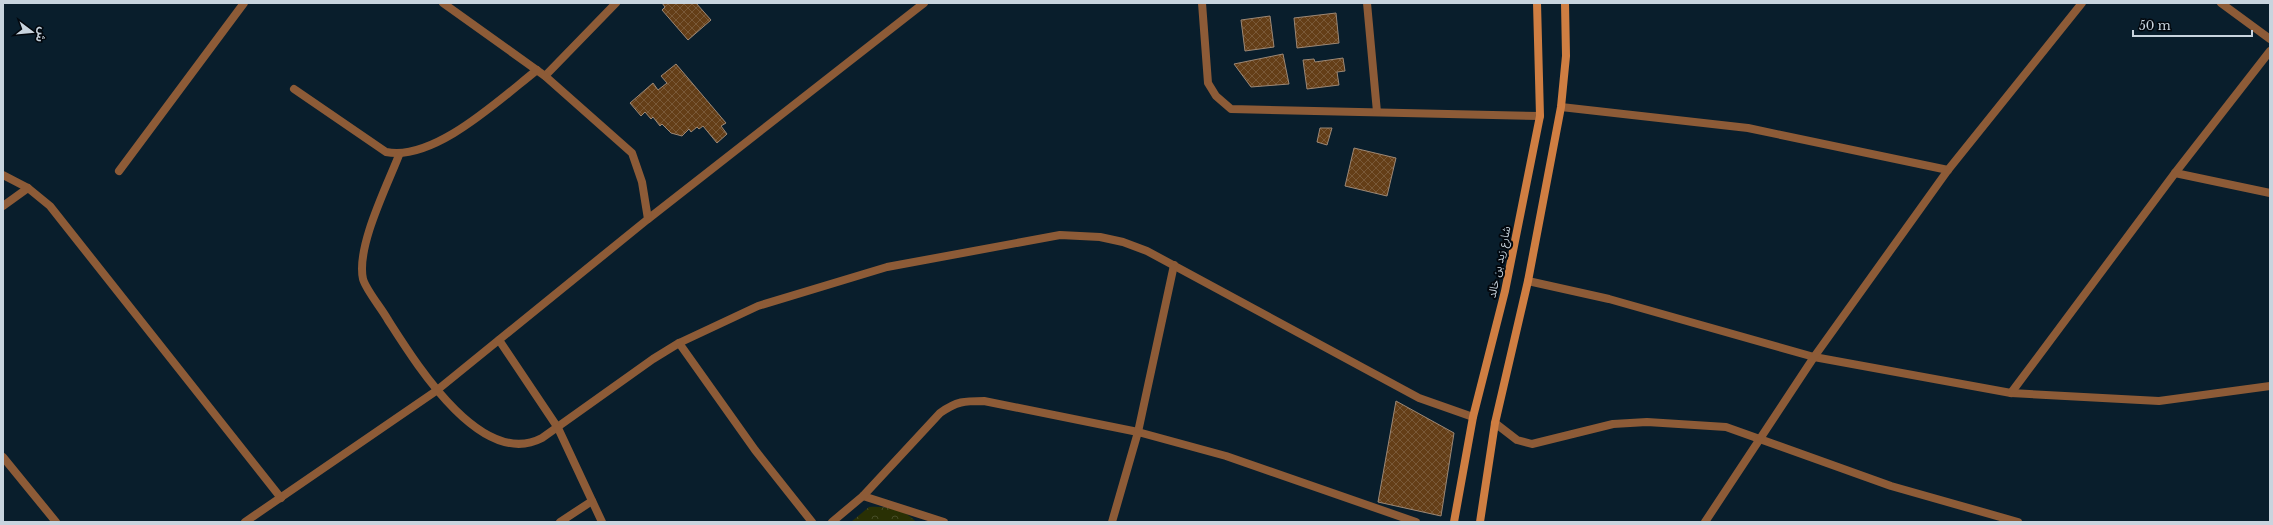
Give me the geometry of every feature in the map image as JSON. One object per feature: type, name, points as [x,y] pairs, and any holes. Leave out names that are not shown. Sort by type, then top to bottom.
[{"type":"main road","name":"شارع زيد بن خالد","points":[[1454,522],[1473,417],[1505,291],[1540,116],[1537,3]]},
{"type":"main road","points":[[1480,522],[1494,423],[1528,281],[1561,107],[1566,56],[1565,3]]},
{"type":"street","points":[[118,171],[244,3]]},
{"type":"street","points":[[443,3],[545,76],[632,153],[642,182],[648,219]]},
{"type":"street","points":[[545,76],[616,3]]},
{"type":"street","points":[[245,522],[436,391],[648,219],[924,3]]},
{"type":"street","points":[[1202,3],[1208,83],[1216,96],[1231,109],[1540,116]]},
{"type":"street","points":[[1367,3],[1377,112]]},
{"type":"street","points":[[1705,522],[1814,357],[1948,170],[2082,3]]},
{"type":"street","points":[[2221,3],[2270,39]]},
{"type":"street","points":[[2011,393],[2176,173],[2270,51]]},
{"type":"street","points":[[294,89],[386,152],[399,155],[455,134],[537,70]]},
{"type":"street","points":[[1561,107],[1748,128],[1948,170]]},
{"type":"street","points":[[399,155],[362,257],[363,280],[436,391],[477,428],[491,437],[508,444],[532,444],[558,428],[653,359],[679,343],[758,306],[887,267],[1060,235],[1079,234],[1123,242],[1174,265],[1420,398],[1473,417]]},
{"type":"street","points":[[2176,173],[2270,193]]},
{"type":"street","points":[[3,175],[28,188],[50,206],[281,498]]},
{"type":"street","points":[[3,206],[28,188]]},
{"type":"street","points":[[1112,522],[1138,432],[1174,265]]},
{"type":"street","points":[[1528,281],[1610,300],[1814,357],[2011,393],[2159,401],[2270,386]]},
{"type":"street","points":[[499,340],[558,428],[602,522]]},
{"type":"street","points":[[679,343],[755,450],[812,522]]},
{"type":"street","points":[[832,522],[863,496],[940,413],[953,404],[984,401],[1138,432],[1226,456],[1416,522]]},
{"type":"street","points":[[1494,423],[1517,440],[1532,444],[1596,426],[1630,422],[1714,425],[1738,430],[1891,486],[2018,522]]},
{"type":"street","points":[[3,457],[56,522]]},
{"type":"street","points":[[863,496],[944,522]]},
{"type":"street","points":[[560,522],[592,501]]},
{"type":"green space","points":[[869,507],[882,507],[901,511],[916,522],[851,522]]},
{"type":"building","points":[[662,3],[696,3],[711,20],[688,40],[662,10],[665,7]]},
{"type":"building","points":[[1336,13],[1339,43],[1297,48],[1294,18]]},
{"type":"building","points":[[1270,16],[1274,47],[1245,51],[1241,20]]},
{"type":"building","points":[[1283,54],[1289,84],[1251,87],[1234,64]]},
{"type":"building","points":[[1343,58],[1345,71],[1337,72],[1339,85],[1307,89],[1303,60],[1314,59],[1315,62]]},
{"type":"building","points":[[676,64],[726,123],[721,126],[727,134],[717,143],[703,126],[699,129],[697,127],[691,132],[689,129],[682,136],[671,133],[662,124],[660,126],[653,117],[651,119],[645,112],[641,116],[630,103],[653,83],[658,90],[667,83],[661,76]]},
{"type":"building","points":[[1320,128],[1332,128],[1327,145],[1317,142]]},
{"type":"building","points":[[1354,148],[1396,158],[1387,196],[1345,186]]},
{"type":"building","points":[[1396,401],[1454,433],[1441,516],[1378,502]]}]
